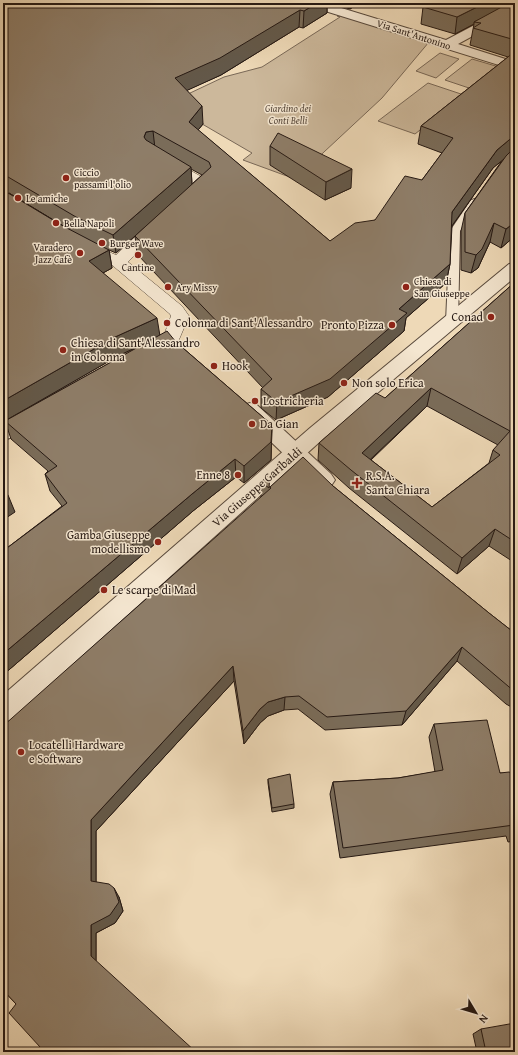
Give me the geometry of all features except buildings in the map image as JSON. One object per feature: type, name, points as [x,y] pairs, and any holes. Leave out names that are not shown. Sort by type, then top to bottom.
[{"type":"street","name":"Via Sant'Antonino","points":[[313,3],[515,66]]},
{"type":"street","points":[[354,15],[366,7]]},
{"type":"street","points":[[448,44],[515,8]]},
{"type":"street","points":[[118,262],[171,212],[204,184],[154,154]]},
{"type":"street","points":[[73,240],[118,262],[176,310],[180,316],[171,344]]},
{"type":"street","name":"Via Giuseppe Garibaldi","points":[[3,711],[295,453],[515,268]]},
{"type":"street","points":[[238,400],[284,440],[295,453],[340,495]]},
{"type":"street","points":[[3,433],[46,407]]},
{"type":"lane","points":[[452,322],[455,231],[480,195]]},
{"type":"green space","name":"Giardino dei Conti Belli","points":[[343,15],[429,42],[382,98],[295,179],[243,160],[252,153],[197,121],[152,111],[224,77],[262,67],[340,17],[337,16]]},
{"type":"green space","points":[[440,53],[459,59],[436,78],[416,71]]},
{"type":"green space","points":[[472,59],[499,67],[472,89],[445,80]]},
{"type":"green space","points":[[428,83],[464,95],[415,134],[378,121]]},
{"type":"place","name":"Ciccio passami l'olio","points":[[66,178]]},
{"type":"place","name":"Le amiche","points":[[18,198]]},
{"type":"place","name":"Bella Napoli","points":[[56,223]]},
{"type":"place","name":"Burger Wave","points":[[102,243]]},
{"type":"place","name":"Varadero Jazz Cafè","points":[[80,253]]},
{"type":"place","name":"Cantine","points":[[138,255]]},
{"type":"place","name":"Ary Missy","points":[[168,287]]},
{"type":"place","name":"Chiesa di San Giuseppe","points":[[406,287]]},
{"type":"place","name":"Conad","points":[[491,317]]},
{"type":"place","name":"Colonna di Sant'Alessandro","points":[[167,323]]},
{"type":"place","name":"Pronto Pizza","points":[[392,325]]},
{"type":"place","name":"Chiesa di Sant'Alessandro in Colonna","points":[[63,350]]},
{"type":"place","name":"Hook","points":[[214,366]]},
{"type":"place","name":"Non solo Erica","points":[[344,383]]},
{"type":"place","name":"Lostricheria","points":[[255,401]]},
{"type":"place","name":"Da Gian","points":[[252,424]]},
{"type":"place","name":"Enne 8","points":[[238,475]]},
{"type":"place","name":"R.S.A. Santa Chiara","points":[[357,483]]},
{"type":"place","name":"Gamba Giuseppe modellismo","points":[[158,542]]},
{"type":"place","name":"Le scarpe di Mad","points":[[104,590]]},
{"type":"place","name":"Locatelli Hardware e Software","points":[[21,752]]}]
